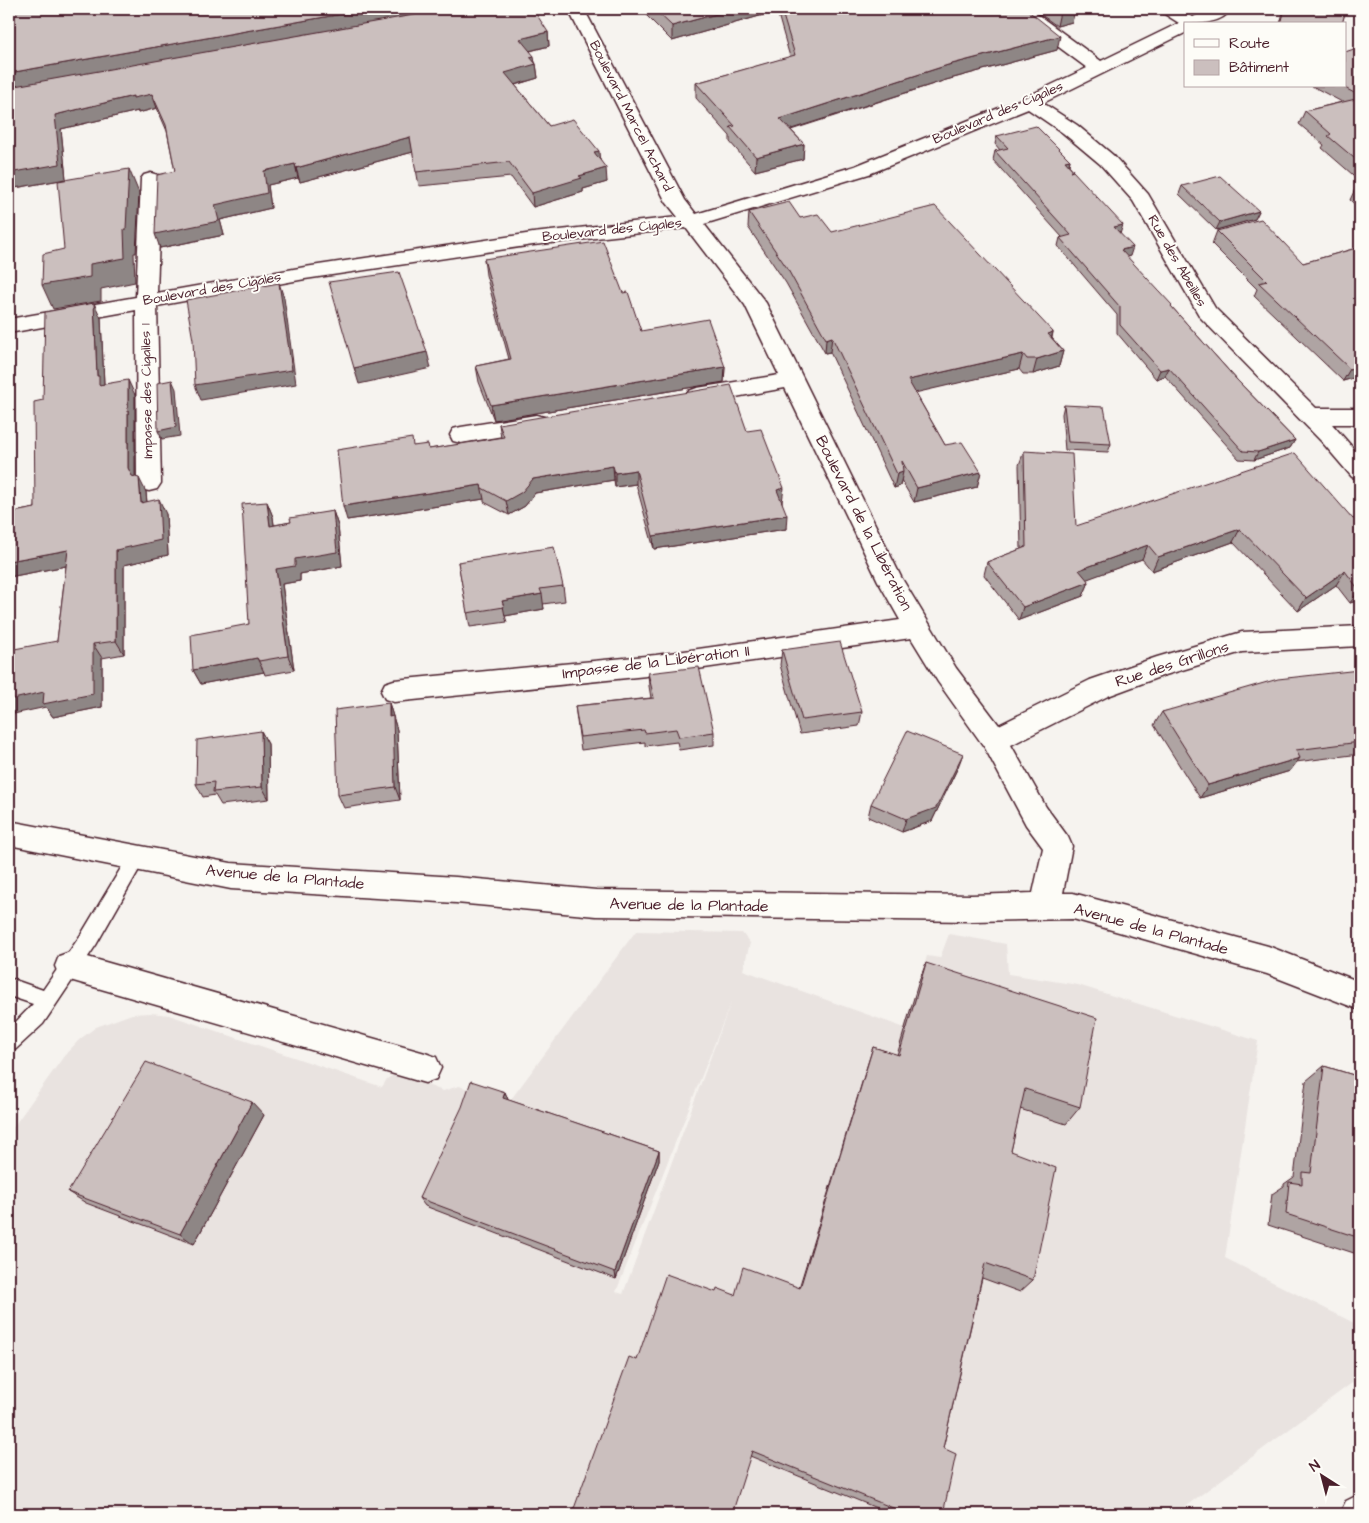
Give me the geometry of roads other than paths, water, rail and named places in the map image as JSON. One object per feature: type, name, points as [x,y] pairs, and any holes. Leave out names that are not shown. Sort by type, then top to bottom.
[{"type":"street","name":"Boulevard Marcel Achard","points":[[576,9],[676,202],[690,222]]},
{"type":"street","points":[[1019,9],[1100,68]]},
{"type":"street","points":[[1169,9],[1189,22]]},
{"type":"street","points":[[1196,22],[1223,9]]},
{"type":"street","name":"Boulevard des Cigales","points":[[9,326],[305,272],[523,241],[690,222],[862,170],[1030,102],[1184,27]]},
{"type":"street","name":"Rue des Abeilles","points":[[1030,102],[1070,129],[1107,160],[1141,198],[1207,312],[1311,416],[1360,471]]},
{"type":"street","name":"Impasse des Cigalles 1","points":[[148,484],[146,300],[151,179]]},
{"type":"street","name":"Boulevard de la Libération","points":[[690,222],[754,303],[890,581],[947,676],[995,740],[1036,816],[1058,846],[1045,906]]},
{"type":"street","points":[[674,400],[791,380]]},
{"type":"street","points":[[1311,416],[1360,416]]},
{"type":"street","points":[[461,435],[558,419]]},
{"type":"street","name":"Impasse de la Libération II","points":[[394,691],[656,665],[918,627]]},
{"type":"street","name":"Rue des Grillons","points":[[995,740],[1099,688],[1157,667],[1242,642],[1360,636]]},
{"type":"street","name":"Avenue de la Plantade","points":[[9,833],[231,876],[456,890],[596,903],[972,908],[1073,906],[1268,960],[1360,996]]},
{"type":"street","points":[[70,966],[425,1068]]},
{"type":"lane","points":[[9,1042],[36,1017],[89,939],[136,859]]},
{"type":"lane","points":[[9,987],[47,1000]]}]
